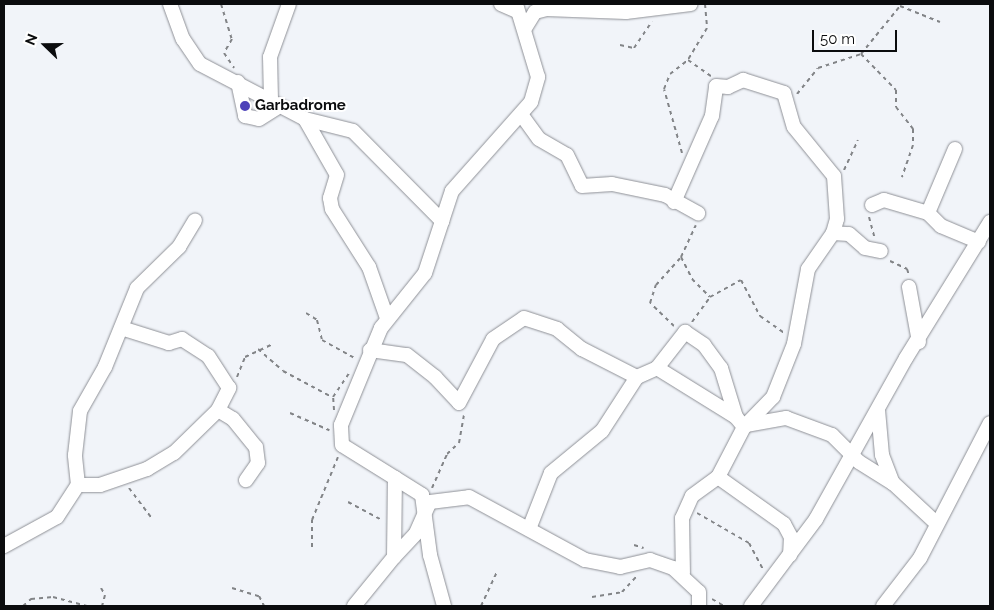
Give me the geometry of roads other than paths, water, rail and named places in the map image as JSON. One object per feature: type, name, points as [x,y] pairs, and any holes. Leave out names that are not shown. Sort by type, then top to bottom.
[{"type":"street","points":[[170,4],[191,54],[200,64],[238,82],[305,119],[340,124],[364,138],[442,221]]},
{"type":"street","points":[[275,104],[270,58],[289,4]]},
{"type":"street","points":[[444,606],[427,509],[422,495],[395,478],[341,436],[362,365],[387,318],[425,273],[442,221],[458,182],[522,117],[538,77],[526,28],[516,8],[501,4]]},
{"type":"street","points":[[526,28],[534,12],[546,9],[626,12],[691,4]]},
{"type":"street","points":[[674,202],[686,170],[712,116],[716,86],[752,81],[784,93],[791,107],[794,128],[834,176],[837,213],[833,233],[808,269],[794,344],[773,397],[742,423],[718,478],[699,489],[686,508],[680,528],[683,573]]},
{"type":"street","points":[[238,82],[245,116],[259,119],[275,104]]},
{"type":"street","points":[[522,117],[539,139],[567,155],[582,186],[620,186],[665,195],[674,202],[698,213]]},
{"type":"street","points":[[305,119],[338,175],[330,198],[332,209],[370,266],[387,318]]},
{"type":"street","points":[[928,213],[955,149]]},
{"type":"street","points":[[872,205],[884,200],[928,213],[941,226],[979,242]]},
{"type":"street","points":[[4,546],[57,517],[78,485],[75,456],[80,411],[121,328],[138,288],[179,247],[195,220]]},
{"type":"street","points":[[751,606],[790,555],[990,222]]},
{"type":"street","points":[[833,233],[849,234],[865,248],[881,251]]},
{"type":"street","points":[[909,287],[918,342]]},
{"type":"street","points":[[370,350],[407,355],[436,377],[459,403],[493,339],[518,319],[557,329],[582,349],[638,377]]},
{"type":"street","points":[[78,485],[90,487],[124,477],[174,453],[218,410],[228,388],[208,356],[188,342],[169,343],[121,328]]},
{"type":"street","points":[[528,529],[551,473],[611,421],[638,377],[656,368],[686,332],[704,345],[721,368],[742,423]]},
{"type":"street","points":[[656,368],[742,423],[786,418],[832,434],[851,454],[893,483],[936,523]]},
{"type":"street","points":[[218,410],[233,419],[256,447],[258,463],[246,480]]},
{"type":"street","points":[[878,410],[882,456],[893,483]]},
{"type":"street","points":[[883,606],[920,558],[936,523],[990,423]]},
{"type":"street","points":[[394,557],[392,525],[395,478]]},
{"type":"street","points":[[718,478],[784,524],[791,537],[790,555]]},
{"type":"street","points":[[354,606],[416,533],[427,509],[469,497],[528,529],[604,566],[650,560],[683,573],[699,592],[699,606]]},
{"type":"street","points":[[392,525],[416,533]]},
{"type":"place","name":"Garbadrome","points":[[245,106]]}]
